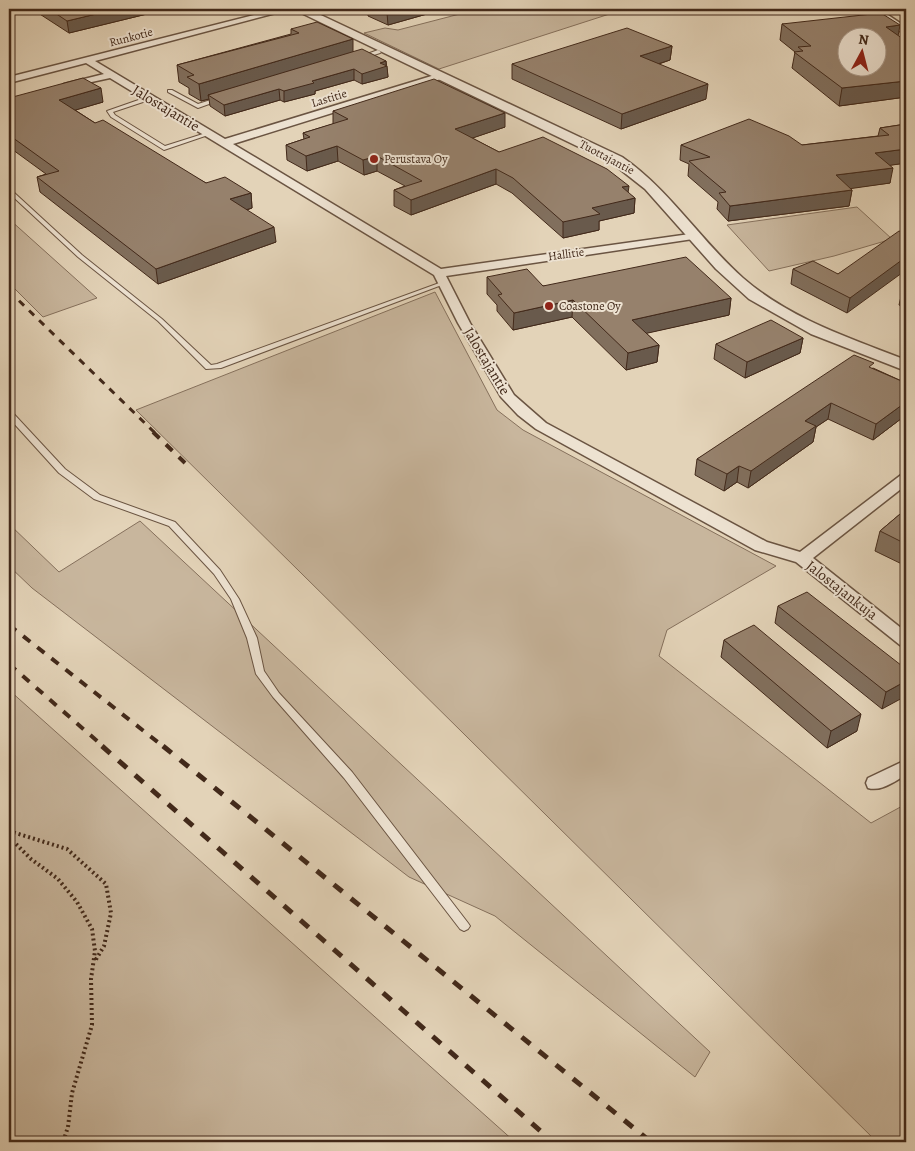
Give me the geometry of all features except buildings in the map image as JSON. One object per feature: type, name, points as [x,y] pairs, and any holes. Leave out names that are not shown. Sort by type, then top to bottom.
[{"type":"street","name":"Runkotie","points":[[9,80],[287,9]]},
{"type":"street","name":"Tuottajantie","points":[[299,9],[617,160],[636,172],[737,281],[763,302],[796,319],[906,366]]},
{"type":"street","points":[[872,9],[906,32]]},
{"type":"street","name":"Jalostajantie","points":[[89,61],[442,278],[464,322],[508,397],[528,417],[541,426],[761,546],[802,558]]},
{"type":"street","points":[[56,89],[111,75]]},
{"type":"street","name":"Lastitie","points":[[224,144],[441,76]]},
{"type":"street","name":"Hallitie","points":[[442,278],[693,235]]},
{"type":"street","points":[[802,558],[821,546],[906,478]]},
{"type":"street","name":"Jalostajankuja","points":[[802,558],[906,641]]},
{"type":"street","points":[[875,783],[906,767]]},
{"type":"lane","points":[[360,58],[378,52]]},
{"type":"lane","points":[[170,92],[198,106],[230,96]]},
{"type":"lane","points":[[150,98],[110,111],[113,116],[164,148],[208,134]]},
{"type":"lane","points":[[9,190],[80,256],[160,320],[209,367],[218,366],[442,278]]},
{"type":"lane","points":[[9,414],[62,471],[97,497],[172,524],[217,572],[235,599],[252,638],[259,672],[276,695],[348,775],[464,926]]},
{"type":"path","points":[[9,831],[67,849],[106,884],[111,913],[104,946],[93,964]]},
{"type":"path","points":[[9,837],[31,859],[58,879],[77,902],[92,929],[95,951],[92,1025],[72,1093],[68,1127],[62,1142]]},
{"type":"shaded area","points":[[479,9],[625,9],[439,69],[364,33],[385,28],[398,30]]},
{"type":"shaded area","points":[[857,207],[892,239],[834,256],[769,271],[727,225]]},
{"type":"shaded area","points":[[9,219],[97,298],[43,317],[9,283]]},
{"type":"shaded area","points":[[435,292],[497,410],[523,430],[776,566],[667,630],[659,656],[871,823],[906,804],[906,1142],[877,1142],[136,410]]},
{"type":"shaded area","points":[[140,521],[710,1052],[695,1077],[495,916],[409,877],[32,588],[9,566],[9,524],[59,572]]},
{"type":"shaded area","points":[[9,690],[515,1142],[9,1142],[9,857],[11,854],[9,853]]},
{"type":"railway","points":[[9,291],[155,433]]},
{"type":"railway","points":[[153,432],[185,463]]},
{"type":"railway","points":[[9,625],[164,747]]},
{"type":"railway","points":[[9,664],[104,747]]},
{"type":"railway","points":[[102,746],[553,1142]]},
{"type":"railway","points":[[163,746],[651,1142]]},
{"type":"place","name":"Perustava Oy","points":[[374,159]]},
{"type":"place","name":"Coastone Oy","points":[[549,306]]}]
